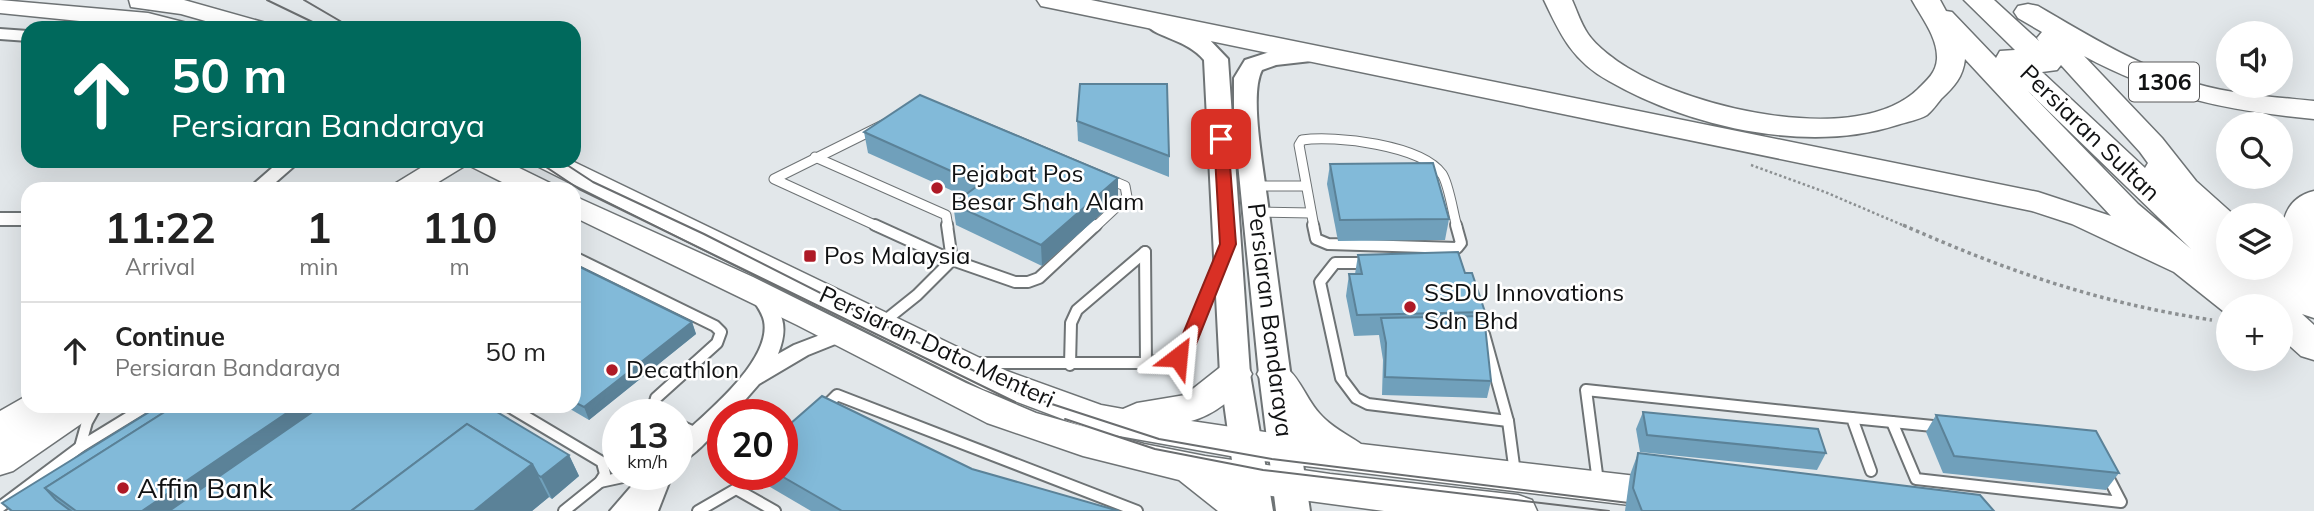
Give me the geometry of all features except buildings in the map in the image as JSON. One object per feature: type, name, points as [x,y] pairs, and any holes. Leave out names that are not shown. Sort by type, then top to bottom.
[{"type":"highway","points":[[1051,0],[2038,202],[2096,221],[2186,264]]},
{"type":"highway","points":[[1558,0],[1567,26],[1585,52],[1632,84],[1680,104],[1742,122],[1803,128],[1844,127],[1876,121],[1913,108],[1939,91],[1948,74],[1952,55],[1926,0]]},
{"type":"highway","points":[[1926,0],[2090,174],[2186,264],[2216,300]]},
{"type":"highway","name":"Persiaran Sultan","points":[[1952,0],[2216,254]]},
{"type":"highway","name":"Persiaran Sultan","points":[[1978,0],[2216,217]]},
{"type":"highway","points":[[2021,6],[2151,145],[2187,192]]},
{"type":"highway","name":"1306","points":[[2021,6],[2099,54],[2149,77],[2210,96],[2266,106],[2314,110]]},
{"type":"highway","points":[[2314,201],[2306,206],[2298,231],[2304,264],[2314,280]]},
{"type":"highway","name":"Persiaran Sultan","points":[[2244,280],[2258,294]]},
{"type":"highway","points":[[2286,280],[2314,305]]},
{"type":"highway","points":[[2293,327],[2314,347]]},
{"type":"highway","points":[[2293,345],[2314,360]]},
{"type":"main road","points":[[117,0],[183,7],[232,21]]},
{"type":"main road","points":[[0,6],[152,21]]},
{"type":"main road","points":[[1119,15],[1191,36],[1206,45],[1216,59],[1226,51],[1240,50],[1251,55],[1254,65],[1273,58],[1312,55]]},
{"type":"main road","name":"Persiaran Bandaraya","points":[[1216,59],[1236,374],[1250,486]]},
{"type":"main road","name":"Persiaran Bandaraya","points":[[1254,65],[1246,78],[1246,123],[1274,374],[1290,481]]},
{"type":"main road","points":[[397,182],[410,168]]},
{"type":"main road","points":[[418,182],[441,168]]},
{"type":"main road","points":[[451,182],[473,168]]},
{"type":"main road","points":[[498,168],[526,182]]},
{"type":"main road","name":"Persiaran Dato Menteri","points":[[563,168],[960,362],[1008,384],[1097,418],[1112,421],[1250,486]]},
{"type":"main road","name":"Persiaran Dato Menteri","points":[[581,208],[758,292],[981,405],[1023,423],[1185,466],[1219,489],[1290,481],[1353,458],[1516,494]]},
{"type":"main road","points":[[1112,421],[1195,407],[1236,374]]},
{"type":"main road","points":[[1274,374],[1307,424],[1353,458]]},
{"type":"main road","points":[[0,429],[24,413]]},
{"type":"main road","points":[[0,460],[70,413]]},
{"type":"main road","name":"Persiaran Dato Menteri","points":[[1290,481],[1444,502],[1516,494]]},
{"type":"main road","points":[[1516,494],[1599,486],[1703,498]]},
{"type":"main road","points":[[1328,511],[1344,503],[1444,502]]},
{"type":"street","points":[[0,34],[21,36]]},
{"type":"street","points":[[266,182],[282,168]]},
{"type":"street","points":[[0,219],[21,219]]},
{"type":"street","points":[[693,439],[750,380],[772,347],[775,322],[758,292]]},
{"type":"street","points":[[750,380],[801,350],[841,334]]},
{"type":"street","points":[[622,511],[643,490]]},
{"type":"street","points":[[646,511],[653,490]]},
{"type":"lane","points":[[940,109],[1103,176],[1127,190],[1124,202],[1040,278],[1015,282],[952,260],[774,178],[911,111],[940,109]]},
{"type":"lane","points":[[1344,138],[1395,150],[1436,167],[1443,175],[1461,243],[1457,248],[1328,244],[1316,239],[1306,186],[1299,145],[1302,140],[1344,138]]},
{"type":"lane","points":[[815,157],[946,215],[952,260]]},
{"type":"lane","points":[[1255,199],[1306,186]]},
{"type":"lane","points":[[1255,199],[1311,213]]},
{"type":"lane","points":[[960,362],[1070,365],[1146,363],[1178,357],[1188,344],[1228,244]]},
{"type":"lane","points":[[1070,365],[1071,323],[1077,310],[1145,252],[1146,363]]},
{"type":"lane","points":[[581,260],[715,326],[721,332],[717,343],[656,399]]},
{"type":"lane","points":[[882,324],[917,295],[952,260]]},
{"type":"lane","points":[[1374,263],[1335,263],[1320,282],[1341,378],[1356,398],[1368,404],[1508,421]]},
{"type":"lane","points":[[1480,318],[1508,421],[1516,494]]},
{"type":"lane","points":[[1599,486],[1586,390],[1958,428]]},
{"type":"lane","points":[[810,421],[837,395],[1137,511]]},
{"type":"lane","points":[[80,447],[92,413]]},
{"type":"lane","points":[[0,508],[80,447],[136,413]]},
{"type":"lane","points":[[520,413],[602,462],[605,474],[600,482],[565,511]]},
{"type":"lane","points":[[1852,418],[1871,471]]},
{"type":"lane","points":[[1892,422],[1916,479],[2121,502],[2102,466]]},
{"type":"lane","points":[[693,432],[698,434]]},
{"type":"lane","points":[[698,511],[734,490]]},
{"type":"lane","points":[[738,490],[775,511]]},
{"type":"path","points":[[1740,163],[1801,181],[1953,247],[2041,281],[2115,303],[2216,312]]},
{"type":"tram line","points":[[267,0],[310,21]]},
{"type":"tram line","points":[[304,0],[340,21]]},
{"type":"tram line","points":[[548,168],[568,182]]},
{"type":"tram line","points":[[572,168],[593,182],[704,234],[1018,393],[1159,439],[1272,459],[1645,505]]},
{"type":"tram line","points":[[581,190],[1015,402]]},
{"type":"tram line","points":[[1065,419],[1155,449],[1263,470],[1609,511]]},
{"type":"place","name":"Pejabat Pos Besar Shah Alam","points":[[937,188]]},
{"type":"place","name":"Pos Malaysia","points":[[810,256]]},
{"type":"place","name":"SSDU Innovations Sdn Bhd","points":[[1410,307]]},
{"type":"place","name":"Decathlon","points":[[612,370]]},
{"type":"place","name":"Affin Bank","points":[[123,488]]},
{"type":"route","points":[[1178,357],[1188,344],[1228,244],[1221,139]]}]
